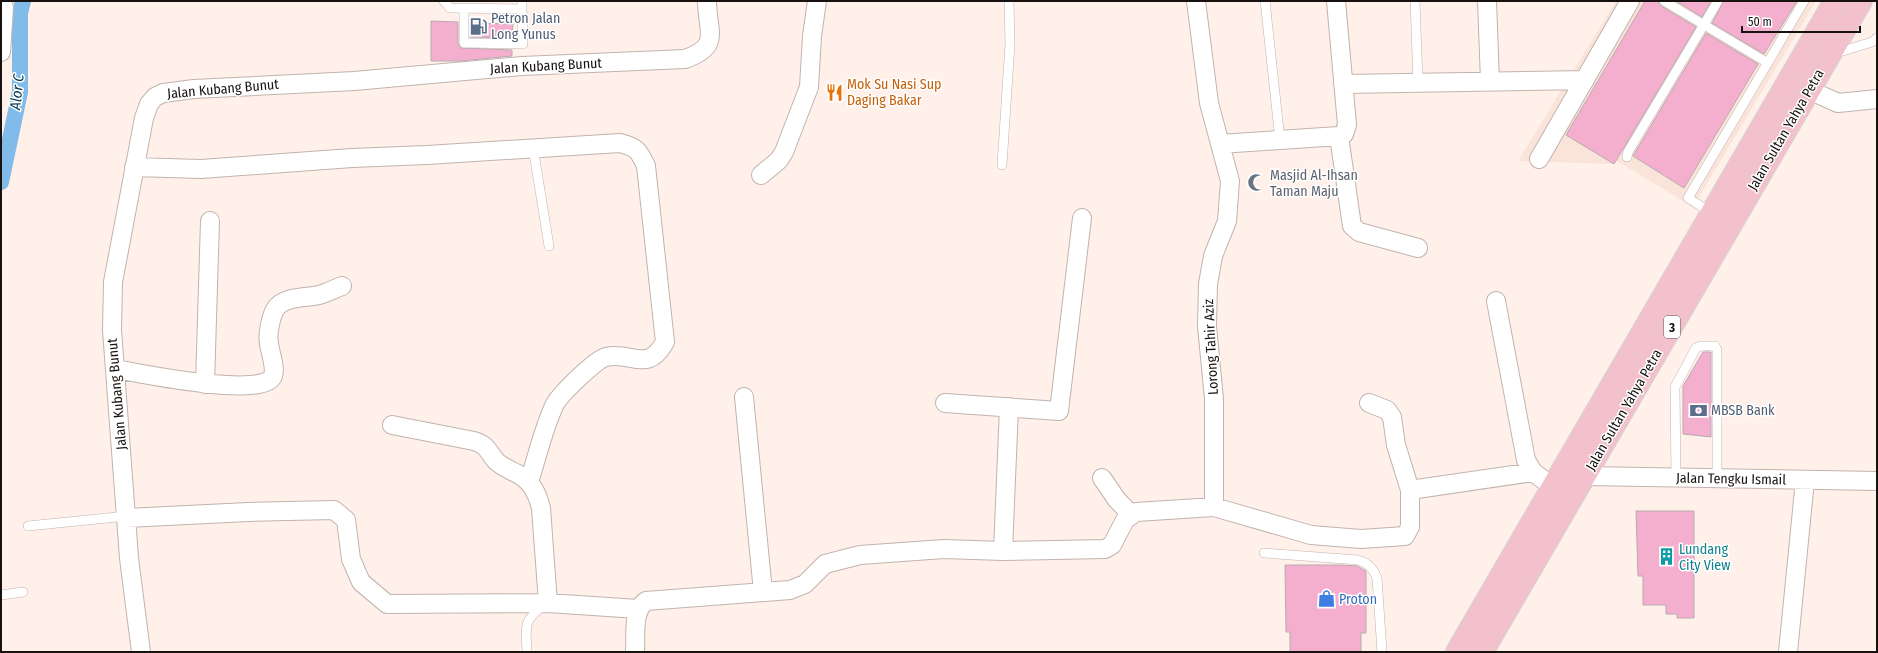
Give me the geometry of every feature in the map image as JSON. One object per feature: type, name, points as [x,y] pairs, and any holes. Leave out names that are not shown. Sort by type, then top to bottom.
[{"type":"highway","name":"Jalan Sultan Yahya Petra","points":[[1457,652],[1835,1]]},
{"type":"highway","name":"Jalan Sultan Yahya Petra","points":[[1482,652],[1861,1]]},
{"type":"street","name":"Jalan Kubang Bunut","points":[[141,652],[129,558],[112,330],[113,282],[144,118],[155,97],[162,93],[248,85],[354,81],[522,66],[685,59],[698,54],[708,46],[710,33],[707,1]]},
{"type":"street","points":[[761,176],[779,160],[784,152],[809,87],[812,36],[817,1]]},
{"type":"street","name":"Lorong Tahir Aziz","points":[[1196,1],[1209,103],[1230,181],[1227,220],[1212,256],[1208,284],[1207,326],[1214,399],[1214,507]]},
{"type":"street","points":[[1220,144],[1339,136],[1344,134],[1347,128],[1336,1]]},
{"type":"street","points":[[1486,1],[1490,81]]},
{"type":"street","points":[[1539,159],[1630,1]]},
{"type":"street","points":[[1,52],[3,4]]},
{"type":"street","points":[[1343,84],[1585,80]]},
{"type":"street","points":[[1809,90],[1838,103],[1877,99]]},
{"type":"street","points":[[1339,136],[1352,226],[1359,232],[1418,248]]},
{"type":"street","points":[[134,167],[201,169],[620,143],[634,146],[641,154],[646,166],[665,342],[658,354],[648,359],[636,359],[622,356],[605,357],[586,370],[554,405],[529,482]]},
{"type":"street","points":[[946,403],[1060,410],[1082,218]]},
{"type":"street","points":[[205,384],[210,221]]},
{"type":"street","points":[[116,369],[205,384],[243,386],[269,381],[273,377],[274,370],[268,341],[276,308],[284,301],[319,295],[342,286]]},
{"type":"street","points":[[1496,301],[1526,460],[1533,472],[1553,487]]},
{"type":"street","points":[[744,397],[763,592]]},
{"type":"street","points":[[635,652],[638,609],[642,604],[652,599],[790,590],[805,584],[825,564],[860,555],[944,549],[1003,551],[1105,549],[1112,545],[1126,520],[1132,514],[1142,511],[1214,507],[1311,535],[1361,540],[1401,537],[1407,534],[1410,528],[1410,490],[1396,445],[1392,417],[1387,410],[1369,403]]},
{"type":"street","points":[[1003,551],[1009,407]]},
{"type":"street","points":[[392,425],[484,444],[495,460],[504,468],[529,482],[538,494],[541,508],[548,603]]},
{"type":"street","points":[[1410,490],[1533,472]]},
{"type":"street","name":"Jalan Tengku Ismail","points":[[1585,476],[1877,481]]},
{"type":"street","points":[[1102,478],[1117,500],[1132,514]]},
{"type":"street","points":[[1788,652],[1805,480]]},
{"type":"street","points":[[127,517],[334,510],[346,520],[351,559],[361,582],[387,604],[548,603],[638,609]]},
{"type":"lane","points":[[444,1],[450,8],[522,5],[523,44],[464,43],[464,8]]},
{"type":"lane","points":[[1002,165],[1010,44],[1009,1]]},
{"type":"lane","points":[[1265,1],[1280,140]]},
{"type":"lane","points":[[1415,1],[1418,82]]},
{"type":"lane","points":[[1664,1],[1768,63]]},
{"type":"lane","points":[[1627,157],[1628,152],[1718,1]]},
{"type":"lane","points":[[1712,213],[1688,198],[1804,1]]},
{"type":"lane","points":[[1829,55],[1872,42],[1877,38]]},
{"type":"lane","points":[[533,148],[549,246]]},
{"type":"lane","points":[[1676,478],[1674,387],[1696,348],[1701,346],[1715,346],[1717,350],[1717,478]]},
{"type":"lane","points":[[28,526],[127,517]]},
{"type":"lane","points":[[1264,553],[1358,560],[1374,569],[1377,578],[1382,652]]},
{"type":"lane","points":[[1,595],[23,592]]},
{"type":"lane","points":[[527,652],[526,626],[531,615],[548,603]]},
{"type":"shaded area","points":[[1616,1],[1816,1],[1693,207],[1617,161],[1614,164],[1518,161]]},
{"type":"building","points":[[1645,1],[1658,1],[1661,6],[1696,27],[1614,164],[1566,135]]},
{"type":"building","points":[[1676,1],[1711,1],[1702,17]]},
{"type":"building","points":[[1724,1],[1797,1],[1764,54],[1712,23]]},
{"type":"building","points":[[431,21],[458,22],[458,43],[461,48],[512,50],[512,56],[460,61],[431,61]]},
{"type":"building","points":[[470,23],[513,24],[512,38],[470,37]]},
{"type":"building","points":[[1706,33],[1758,64],[1684,188],[1633,156]]},
{"type":"building","name":"MBSB Bank","points":[[1703,352],[1711,352],[1711,437],[1683,434],[1683,386]]},
{"type":"building","name":"Lundang City View","points":[[1636,511],[1694,511],[1694,618],[1677,618],[1677,614],[1666,614],[1666,605],[1643,605],[1643,576],[1638,576]]},
{"type":"building","name":"Proton","points":[[1285,565],[1357,566],[1366,571],[1366,633],[1361,633],[1361,652],[1290,652],[1290,632],[1286,632]]},
{"type":"waterway","name":"Alor C","points":[[1,182],[20,92],[20,13],[23,1]]},
{"type":"place","name":"Petron Jalan Long Yunus","points":[[478,26]]},
{"type":"place","name":"Mok Su Nasi Sup Daging Bakar","points":[[834,92]]},
{"type":"place","name":"Masjid Al-Ihsan Taman Maju","points":[[1257,183]]},
{"type":"place","name":"MBSB Bank","points":[[1698,410]]},
{"type":"place","name":"Lundang City View","points":[[1666,557]]},
{"type":"place","name":"Proton","points":[[1326,599]]}]
